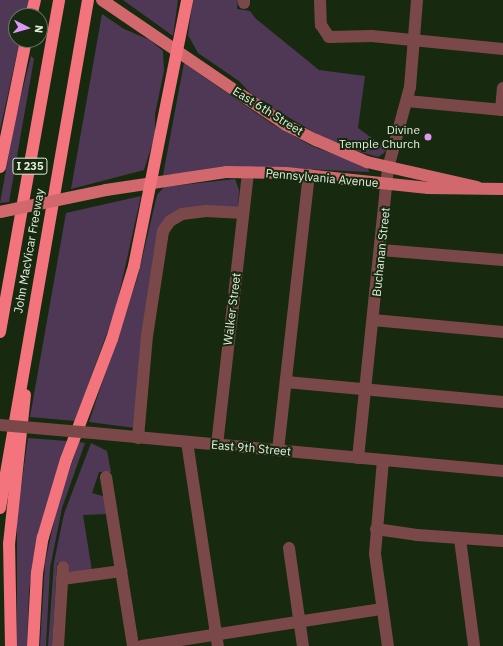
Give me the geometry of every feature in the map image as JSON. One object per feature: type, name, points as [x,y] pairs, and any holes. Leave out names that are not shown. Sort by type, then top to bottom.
[{"type":"highway","name":"John MacVicar Freeway","points":[[0,332],[59,0]]},
{"type":"highway","name":"John MacVicar Freeway","points":[[0,508],[88,0]]},
{"type":"highway","points":[[33,646],[38,573],[53,498],[123,305],[153,182],[187,0]]},
{"type":"highway","points":[[0,167],[24,48]]},
{"type":"highway","points":[[11,646],[9,544],[37,292]]},
{"type":"main road","name":"East 6th Street","points":[[102,0],[286,125],[341,152],[388,168],[477,187]]},
{"type":"main road","name":"Pennsylvania Avenue","points":[[0,212],[106,190],[208,173],[248,172],[309,174],[388,184],[435,188],[477,187],[503,189]]},
{"type":"street","points":[[320,0],[321,25],[329,37],[414,40],[503,49]]},
{"type":"street","name":"Buchanan Street","points":[[358,458],[388,184],[388,168],[407,101],[418,0]]},
{"type":"street","points":[[407,101],[502,110],[503,88]]},
{"type":"street","name":"Walker Street","points":[[217,445],[248,172]]},
{"type":"street","points":[[278,450],[309,174]]},
{"type":"street","points":[[138,438],[147,336],[163,231],[170,221],[182,214],[206,211],[243,213]]},
{"type":"street","points":[[381,250],[503,260]]},
{"type":"street","points":[[373,320],[503,332]]},
{"type":"street","points":[[286,382],[366,391],[503,402]]},
{"type":"street","name":"East 9th Street","points":[[0,425],[503,471]]},
{"type":"street","points":[[187,442],[217,640]]},
{"type":"street","points":[[383,460],[376,529],[375,568],[388,646]]},
{"type":"street","points":[[106,477],[113,516],[118,572],[133,646]]},
{"type":"street","points":[[376,529],[460,539],[503,541]]},
{"type":"street","points":[[460,539],[474,646]]},
{"type":"street","points":[[289,548],[298,622],[303,646]]},
{"type":"street","points":[[58,646],[62,573],[118,572]]},
{"type":"street","points":[[142,646],[217,640],[298,622],[382,609]]},
{"type":"shaded area","points":[[0,0],[30,0],[28,8],[8,8],[8,48],[18,48],[0,130]]},
{"type":"shaded area","points":[[123,0],[178,0],[173,36],[162,28]]},
{"type":"shaded area","points":[[193,0],[238,0],[237,9],[250,11],[255,18],[319,70],[365,76],[358,128],[387,149],[384,153],[378,157],[357,151],[322,137],[254,97],[239,81],[198,53],[188,35]]},
{"type":"shaded area","points":[[102,14],[124,29],[150,40],[163,51],[164,71],[155,114],[155,135],[144,170],[71,189]]},
{"type":"shaded area","points":[[31,56],[34,59],[9,202],[0,203],[15,120]]},
{"type":"shaded area","points":[[184,63],[272,124],[312,146],[368,167],[369,172],[259,167],[163,175]]},
{"type":"shaded area","points":[[235,179],[239,190],[238,209],[165,220],[135,428],[89,422],[138,276],[157,195],[164,187]]},
{"type":"shaded area","points":[[141,196],[116,308],[75,421],[30,417],[66,213]]},
{"type":"shaded area","points":[[28,438],[67,441],[37,537],[29,591],[27,646],[17,646],[17,516]]},
{"type":"shaded area","points":[[79,442],[85,443],[62,508],[50,568],[46,646],[40,646],[45,563],[58,503]]},
{"type":"shaded area","points":[[91,443],[107,451],[111,472],[99,472],[92,493],[106,497],[108,514],[83,515],[92,571],[66,573],[66,564],[57,563],[52,646],[48,646],[54,562],[64,514]]},
{"type":"place","name":"Divine Temple Church","points":[[428,137]]}]
